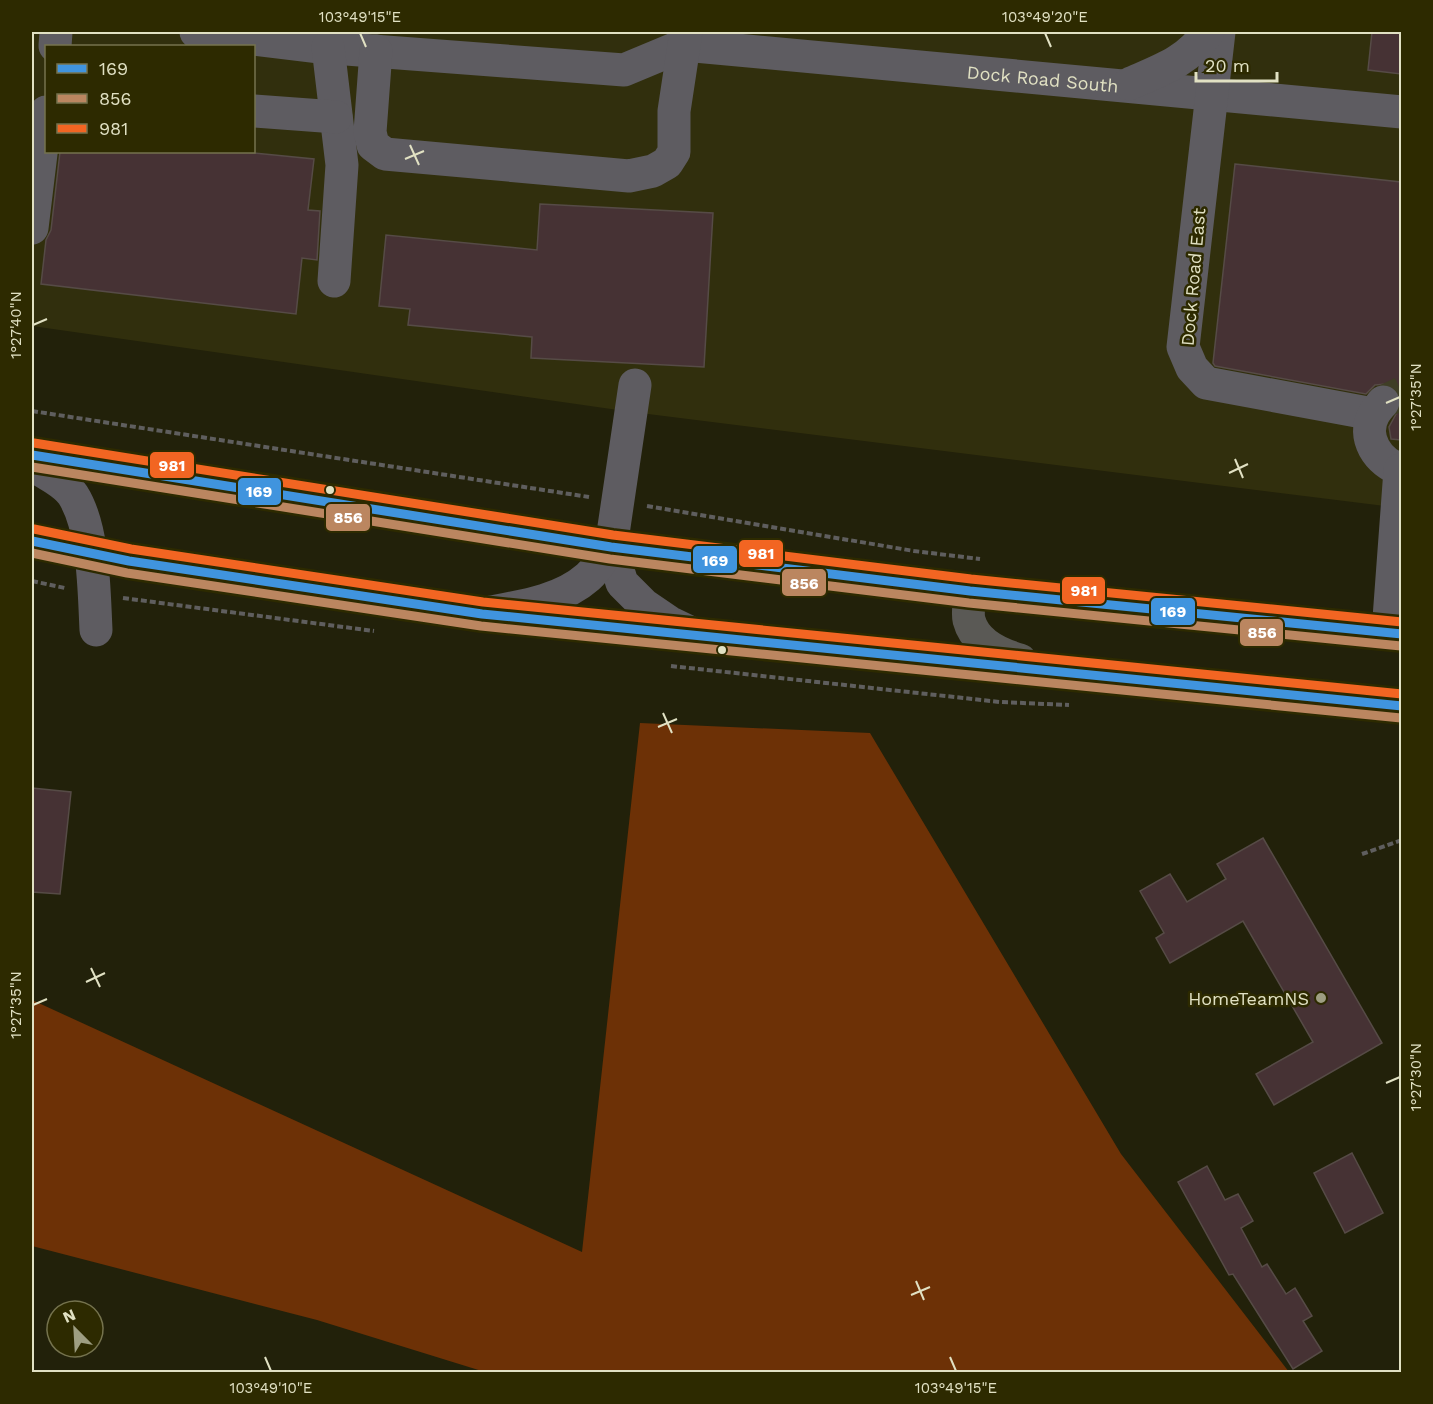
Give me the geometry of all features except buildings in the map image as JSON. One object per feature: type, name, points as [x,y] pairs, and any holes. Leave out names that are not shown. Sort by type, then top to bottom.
[{"type":"main road","points":[[32,455],[611,547],[970,591],[1395,633]]},
{"type":"main road","points":[[32,541],[129,561],[482,614],[1401,706]]},
{"type":"main road","points":[[970,591],[969,620],[979,640],[1003,655],[1065,672]]},
{"type":"lane","points":[[196,32],[328,47],[624,70],[685,38]]},
{"type":"lane","points":[[1124,85],[1174,65],[1201,42],[1208,32]]},
{"type":"lane","name":"Dock Road East","points":[[1219,32],[1183,347],[1192,369],[1206,383],[1378,408],[1370,431],[1373,448],[1384,462],[1400,470]]},
{"type":"lane","points":[[376,51],[370,132],[373,145],[385,154],[629,176],[654,171],[666,163],[675,152],[674,111],[685,38]]},
{"type":"lane","name":"Dock Road South","points":[[685,38],[1401,112]]},
{"type":"lane","points":[[328,47],[342,165],[334,281]]},
{"type":"lane","points":[[255,111],[336,117]]},
{"type":"lane","points":[[32,228],[45,120]]},
{"type":"lane","points":[[635,385],[611,547],[622,583],[644,605],[669,622],[698,636]]},
{"type":"lane","points":[[32,466],[43,471],[72,493],[87,525],[95,594],[96,630]]},
{"type":"lane","points":[[1395,633],[1400,470]]},
{"type":"lane","points":[[482,614],[528,605],[563,593],[589,577],[611,547]]},
{"type":"path","points":[[32,411],[618,502],[914,551],[984,560]]},
{"type":"path","points":[[1362,854],[1401,840]]},
{"type":"shaded area","points":[[32,32],[1401,32],[1401,508],[632,412],[32,326]]},
{"type":"shaded area","points":[[640,723],[870,733],[1121,1154],[1289,1372],[485,1372],[317,1320],[32,1246],[32,1000],[582,1252]]},
{"type":"tunnel","points":[[1383,402],[1402,393]]},
{"type":"transit line","name":"981","points":[[34,443],[613,535],[971,579],[1402,622]]},
{"type":"transit line","name":"169","points":[[32,455],[611,547],[970,591],[1402,634]]},
{"type":"transit line","name":"856","points":[[32,467],[610,559],[969,603],[1401,646]]},
{"type":"transit line","name":"981","points":[[34,529],[131,549],[483,602],[1402,694]]},
{"type":"transit line","name":"169","points":[[32,541],[129,561],[482,614],[1402,706]]},
{"type":"transit line","name":"856","points":[[32,553],[127,573],[481,626],[1401,718]]},
{"type":"place","name":"HomeTeamNS","points":[[1321,998]]}]
